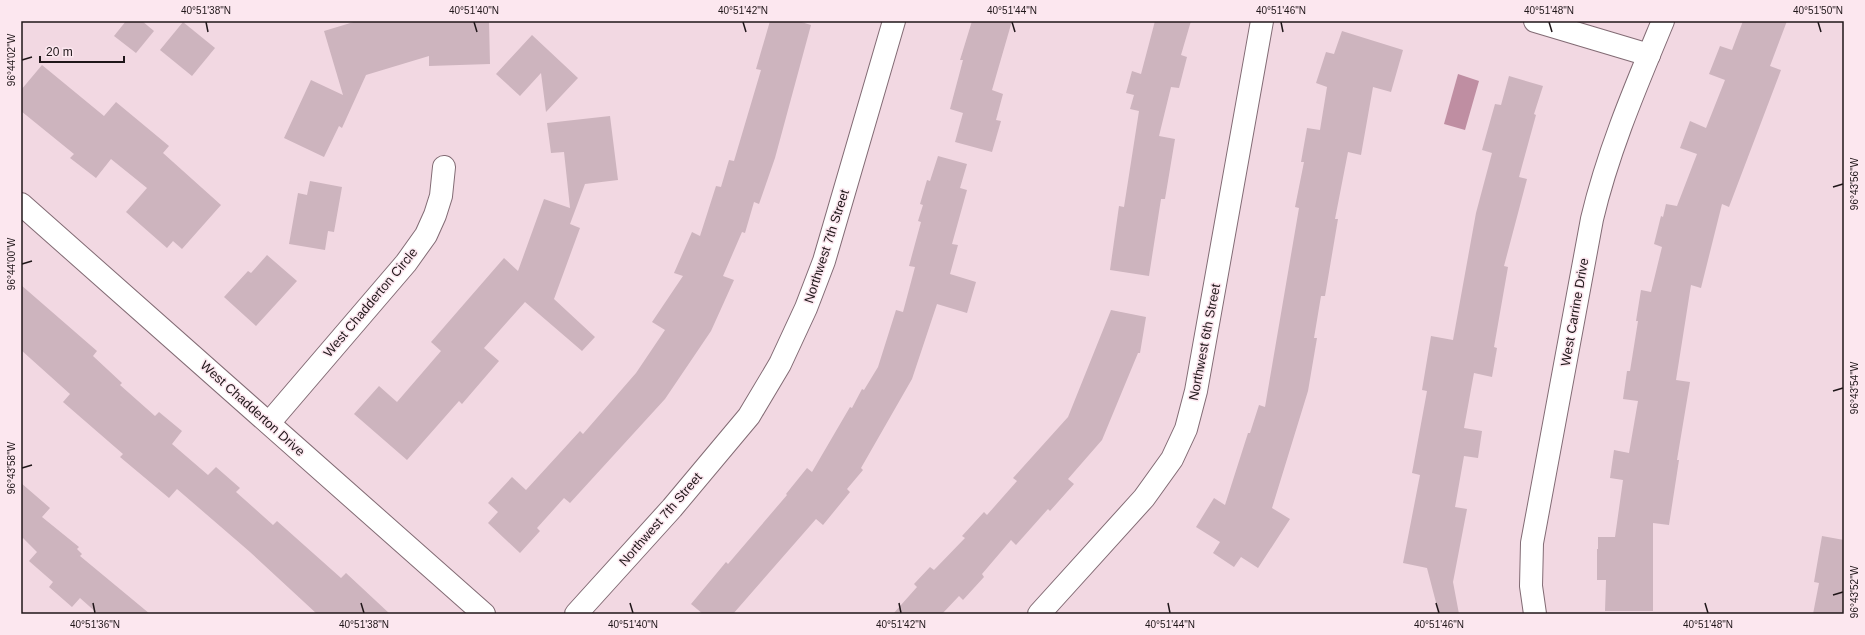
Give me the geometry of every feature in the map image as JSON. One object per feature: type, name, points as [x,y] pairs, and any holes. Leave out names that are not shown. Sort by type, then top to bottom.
[{"type":"street","name":"Northwest 7th Street","points":[[576,614],[672,508],[749,416],[780,364],[806,308],[824,261],[894,21]]},
{"type":"street","name":"Northwest 6th Street","points":[[1039,614],[1144,498],[1172,459],[1186,429],[1196,391],[1262,21]]},
{"type":"street","points":[[1535,21],[1649,55]]},
{"type":"street","name":"West Carrine Drive","points":[[1535,614],[1531,586],[1532,543],[1592,219],[1603,174],[1662,21]]},
{"type":"street","name":"West Chadderton Circle","points":[[269,423],[406,263],[426,235],[441,196],[444,167]]},
{"type":"street","name":"West Chadderton Drive","points":[[21,204],[484,614]]},
{"type":"shaded area","points":[[1458,74],[1479,81],[1465,130],[1444,124]]},
{"type":"building","points":[[126,21],[142,21],[154,31],[136,53],[114,36]]},
{"type":"building","points":[[357,21],[489,21],[490,64],[429,66],[429,56],[366,75],[342,128],[339,126],[324,157],[284,138],[311,80],[343,95],[324,31]]},
{"type":"building","points":[[770,21],[798,21],[811,25],[775,158],[759,204],[754,202],[745,233],[742,232],[723,276],[734,280],[711,331],[665,399],[570,503],[564,498],[537,528],[540,531],[520,553],[488,523],[498,512],[488,503],[512,477],[526,490],[580,431],[583,434],[636,373],[665,330],[652,322],[683,276],[674,273],[692,232],[700,236],[716,186],[721,187],[729,160],[734,161],[761,70],[756,69]]},
{"type":"building","points":[[972,21],[1012,21],[992,90],[1003,94],[996,120],[1001,121],[992,152],[955,142],[963,113],[950,109],[963,60],[960,60]]},
{"type":"building","points":[[1155,21],[1191,21],[1181,55],[1187,57],[1179,88],[1171,87],[1159,136],[1175,139],[1165,199],[1161,199],[1149,276],[1110,270],[1119,206],[1124,207],[1139,111],[1130,109],[1134,95],[1126,93],[1132,71],[1141,74]]},
{"type":"building","points":[[1743,21],[1787,21],[1770,66],[1781,70],[1729,207],[1722,204],[1701,288],[1691,285],[1676,380],[1690,382],[1677,460],[1679,460],[1669,525],[1653,523],[1653,611],[1605,611],[1606,580],[1597,580],[1598,537],[1615,537],[1623,480],[1610,478],[1614,450],[1629,453],[1638,401],[1623,399],[1627,371],[1630,371],[1641,290],[1651,292],[1662,247],[1654,244],[1661,216],[1663,217],[1666,204],[1677,206],[1697,154],[1680,148],[1690,121],[1706,128],[1725,80],[1709,74],[1720,46],[1732,50]]},
{"type":"building","points":[[183,22],[215,48],[192,76],[160,50]]},
{"type":"building","points":[[1342,31],[1403,50],[1391,92],[1373,87],[1361,155],[1348,152],[1335,219],[1338,219],[1325,296],[1321,296],[1314,338],[1317,338],[1308,391],[1272,508],[1290,519],[1258,568],[1241,557],[1234,567],[1213,553],[1220,542],[1196,527],[1214,498],[1225,505],[1248,433],[1250,433],[1259,405],[1265,407],[1299,208],[1295,207],[1304,162],[1301,162],[1307,128],[1320,130],[1327,87],[1316,83],[1326,52],[1334,54]]},
{"type":"building","points":[[532,35],[578,78],[546,112],[541,73],[520,96],[496,74]]},
{"type":"building","points":[[42,65],[104,116],[116,102],[169,146],[163,153],[221,205],[182,249],[173,241],[167,248],[126,212],[147,188],[111,159],[96,178],[70,158],[74,154],[21,111],[21,90]]},
{"type":"building","points":[[1509,76],[1543,86],[1534,114],[1536,115],[1519,177],[1527,179],[1504,266],[1508,267],[1494,347],[1497,348],[1492,377],[1474,373],[1464,428],[1482,431],[1478,458],[1464,456],[1455,507],[1467,509],[1453,582],[1459,614],[1439,614],[1427,568],[1403,563],[1420,475],[1412,473],[1427,391],[1422,390],[1431,336],[1453,340],[1476,213],[1492,153],[1482,150],[1495,104],[1501,105]]},
{"type":"building","points":[[610,116],[618,180],[585,184],[570,224],[580,228],[554,299],[595,337],[582,351],[525,302],[484,348],[499,361],[462,404],[459,401],[407,460],[354,414],[379,386],[397,402],[441,351],[431,342],[504,258],[518,271],[544,199],[570,208],[564,152],[551,153],[547,123]]},
{"type":"building","points":[[938,156],[967,164],[960,188],[967,190],[952,244],[958,245],[950,274],[976,282],[967,313],[937,304],[912,379],[861,468],[863,470],[847,489],[850,492],[823,525],[816,519],[733,614],[703,614],[691,604],[726,562],[728,564],[787,495],[786,494],[807,468],[812,472],[850,407],[852,408],[862,389],[864,390],[878,367],[896,310],[903,312],[915,267],[909,266],[921,222],[918,221],[923,205],[920,204],[927,180],[930,181]]},
{"type":"building","points":[[310,181],[342,187],[334,232],[328,231],[325,250],[289,244],[298,193],[307,195]]},
{"type":"building","points":[[267,255],[297,281],[256,326],[224,297],[248,271],[251,273]]},
{"type":"building","points":[[21,285],[97,351],[93,356],[122,383],[120,385],[155,416],[159,412],[182,431],[172,444],[208,475],[216,467],[240,488],[236,492],[273,525],[277,521],[341,578],[346,573],[390,614],[317,614],[250,552],[177,489],[169,498],[120,457],[123,454],[63,402],[70,394],[21,350]]},
{"type":"building","points":[[1111,310],[1146,317],[1140,353],[1138,353],[1102,440],[1068,479],[1074,484],[1050,511],[1048,509],[1016,545],[1011,540],[982,574],[984,577],[963,600],[959,596],[942,614],[893,614],[917,587],[914,584],[930,567],[934,570],[965,538],[962,536],[984,512],[987,515],[1017,481],[1013,478],[1068,417]]},
{"type":"building","points":[[21,483],[50,508],[42,517],[79,547],[77,549],[82,554],[80,556],[150,614],[98,614],[80,598],[72,607],[49,587],[53,582],[29,561],[37,552],[23,538],[21,540]]},
{"type":"building","points":[[1822,536],[1844,540],[1844,614],[1813,614],[1819,583],[1814,582]]}]
